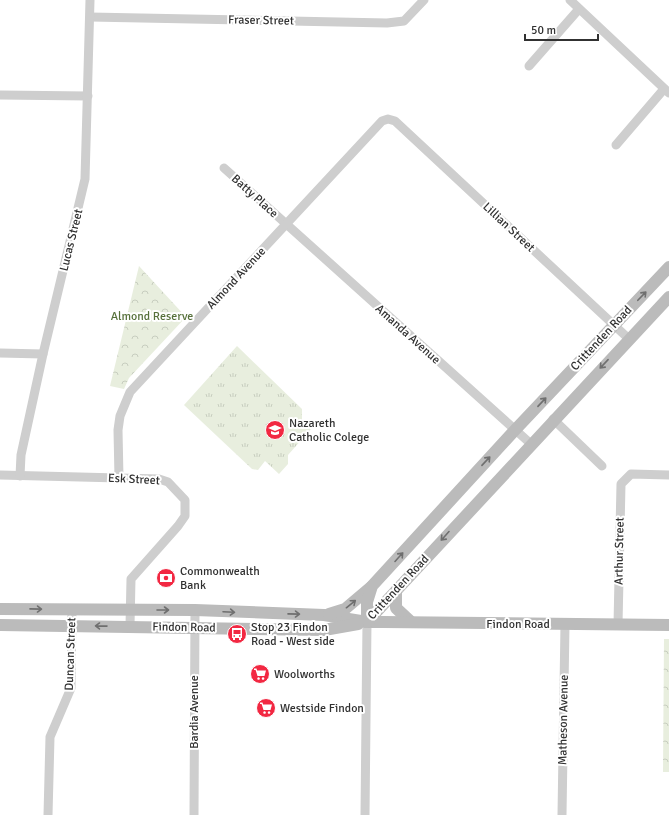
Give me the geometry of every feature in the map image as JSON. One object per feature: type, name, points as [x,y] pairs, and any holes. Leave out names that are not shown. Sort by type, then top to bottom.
[{"type":"main road","name":"Crittenden Road","points":[[367,622],[367,602],[372,586],[515,430],[669,267]]},
{"type":"main road","name":"Crittenden Road","points":[[367,622],[628,338],[669,297]]},
{"type":"main road","points":[[326,615],[345,609],[372,586]]},
{"type":"main road","points":[[396,591],[396,608],[399,613],[411,622]]},
{"type":"main road","name":"Findon Road","points":[[0,609],[195,610],[262,614],[326,615],[367,622],[669,625]]},
{"type":"main road","points":[[250,628],[262,614]]},
{"type":"main road","name":"Findon Road","points":[[0,626],[130,626],[324,630],[367,622]]},
{"type":"street","name":"Lucas Street","points":[[20,476],[22,456],[44,354],[86,179],[90,0]]},
{"type":"street","name":"Fraser Street","points":[[90,17],[387,23],[404,21],[424,0]]},
{"type":"street","points":[[570,0],[667,91],[616,145]]},
{"type":"street","points":[[529,66],[579,9]]},
{"type":"street","points":[[0,95],[88,96]]},
{"type":"street","name":"Almond Avenue","points":[[119,478],[118,430],[120,416],[130,392],[382,121],[388,119]]},
{"type":"street","name":"Lillian Street","points":[[388,119],[395,121],[615,324],[628,338]]},
{"type":"street","name":"Batty Place","points":[[224,168],[286,223]]},
{"type":"street","name":"Amanda Avenue","points":[[286,223],[531,444]]},
{"type":"street","points":[[0,353],[44,354]]},
{"type":"street","points":[[553,419],[602,466]]},
{"type":"street","name":"Arthur Street","points":[[618,625],[621,484],[624,479],[631,474],[669,475]]},
{"type":"street","name":"Esk Street","points":[[0,475],[158,479],[168,482],[185,500],[185,516],[131,579],[130,626]]},
{"type":"street","name":"Duncan Street","points":[[48,815],[50,737],[71,688],[72,610]]},
{"type":"street","name":"Bardia Avenue","points":[[194,815],[195,610]]},
{"type":"street","points":[[365,815],[367,622]]},
{"type":"street","name":"Matheson Avenue","points":[[562,815],[564,624]]},
{"type":"green space","name":"Almond Reserve","points":[[139,266],[186,317],[129,378],[124,389],[110,386]]},
{"type":"green space","points":[[237,346],[302,409],[302,421],[311,429],[288,455],[288,464],[279,474],[265,461],[258,470],[252,469],[184,405]]},
{"type":"green space","points":[[664,639],[669,639],[669,772],[663,772]]},
{"type":"place","name":"Nazareth Catholic Colege","points":[[275,430]]},
{"type":"place","name":"Commonwealth Bank","points":[[166,578]]},
{"type":"place","name":"Stop 23 Findon Road - West side","points":[[237,634]]},
{"type":"place","name":"Woolworths","points":[[260,674]]},
{"type":"place","name":"Westside Findon","points":[[266,708]]}]
